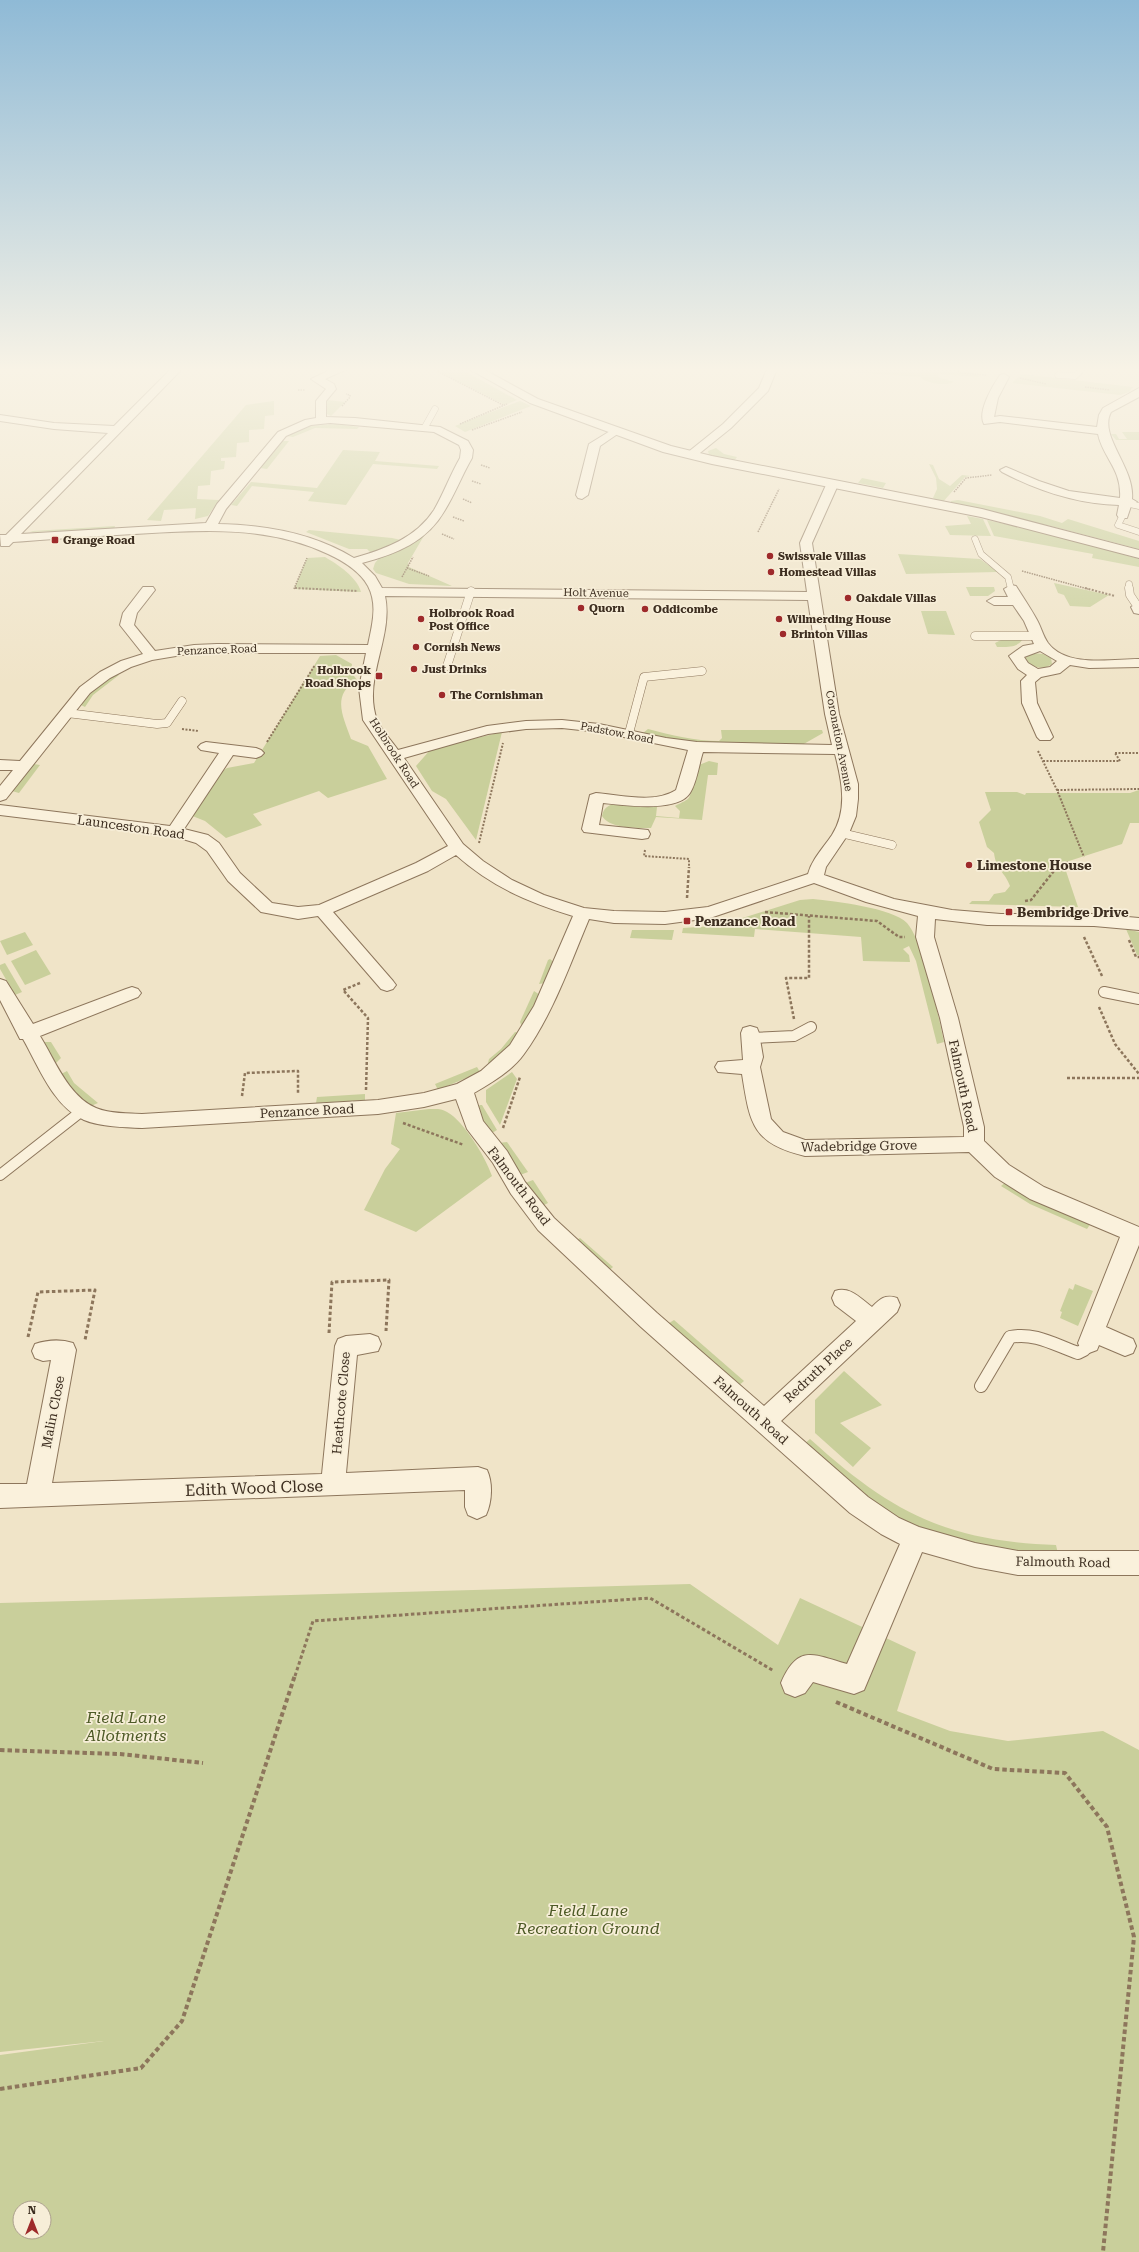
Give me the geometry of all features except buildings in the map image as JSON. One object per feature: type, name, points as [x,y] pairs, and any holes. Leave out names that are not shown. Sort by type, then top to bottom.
[{"type":"street","points":[[0,548],[5,539],[72,474]]},
{"type":"street","points":[[211,526],[221,507],[248,474]]},
{"type":"street","points":[[354,562],[415,538],[424,530],[439,510],[458,474]]},
{"type":"street","points":[[582,495],[587,474]]},
{"type":"street","points":[[781,474],[982,513],[1139,554]]},
{"type":"street","points":[[1011,474],[1045,487],[1070,494],[1110,502],[1133,504]]},
{"type":"street","points":[[1123,515],[1133,504],[1132,474]]},
{"type":"street","name":"Coronation Avenue","points":[[815,877],[818,866],[841,833],[848,816],[850,799],[850,784],[832,714],[806,543],[832,485]]},
{"type":"street","name":"Holbrook Road","points":[[5,539],[211,526],[261,529],[289,534],[318,543],[354,562],[373,581],[379,592],[381,614],[366,688],[370,720],[457,848],[474,862],[506,884],[538,899],[583,913]]},
{"type":"street","points":[[148,590],[130,613],[127,624],[151,655]]},
{"type":"street","name":"Holt Avenue","points":[[379,592],[471,591],[813,596]]},
{"type":"street","points":[[994,601],[1013,595],[1029,618],[1041,641],[1051,652],[1067,660],[1082,663],[1139,663]]},
{"type":"street","points":[[1036,674],[1023,666],[1016,656],[1041,641]]},
{"type":"street","name":"Penzance Road","points":[[0,796],[85,690],[98,678],[120,666],[151,655],[188,648],[375,649]]},
{"type":"street","points":[[1045,737],[1031,707],[1026,690],[1028,681],[1036,674],[1055,670],[1067,660]]},
{"type":"street","name":"Padstow Road","points":[[395,756],[477,732],[507,727],[562,724],[587,726],[630,733],[666,742],[697,747],[842,750]]},
{"type":"street","points":[[206,747],[256,753]]},
{"type":"street","points":[[642,834],[590,829],[597,791],[665,801],[678,796],[683,792],[697,747]]},
{"type":"street","points":[[174,831],[229,750]]},
{"type":"street","points":[[0,765],[24,766]]},
{"type":"street","name":"Launceston Road","points":[[0,810],[174,831],[202,839],[212,847],[234,877],[267,908],[298,913],[322,910],[422,867],[457,848]]},
{"type":"street","points":[[583,913],[629,918],[665,918],[710,912],[815,877],[874,900],[927,912],[971,918],[1024,921],[1089,920],[1139,924]]},
{"type":"street","points":[[322,910],[387,985]]},
{"type":"street","name":"Falmouth Road","points":[[927,912],[925,937],[948,1018],[974,1127],[974,1144],[1002,1171],[1037,1192],[1136,1235]]},
{"type":"street","name":"Penzance Road","points":[[0,985],[27,1034],[66,1096],[90,1114],[113,1119],[142,1121],[373,1107],[424,1100],[463,1090],[488,1076],[517,1050],[543,1006],[583,913]]},
{"type":"street","points":[[27,1034],[132,993]]},
{"type":"street","name":"Wadebridge Grove","points":[[751,1035],[753,1057],[750,1067],[760,1118],[767,1132],[783,1143],[804,1148],[974,1144]]},
{"type":"street","points":[[725,1067],[750,1067]]},
{"type":"street","name":"Falmouth Road","points":[[463,1090],[474,1124],[493,1149],[518,1188],[546,1224],[649,1320],[764,1421],[842,1493],[890,1526],[915,1538],[945,1548],[1018,1563],[1139,1563]]},
{"type":"street","points":[[1125,1346],[1091,1338],[1136,1235]]},
{"type":"street","points":[[844,1298],[872,1320]]},
{"type":"street","name":"Redruth Place","points":[[764,1421],[889,1304]]},
{"type":"street","name":"Heathcote Close","points":[[333,1485],[346,1346],[370,1344]]},
{"type":"street","name":"Malin Close","points":[[37,1496],[54,1350]]},
{"type":"street","name":"Edith Wood Close","points":[[0,1496],[37,1496],[333,1485],[478,1478],[477,1508]]},
{"type":"street","points":[[795,1683],[808,1667],[854,1680],[915,1538]]},
{"type":"lane","points":[[1123,515],[1118,525],[1139,532]]},
{"type":"lane","points":[[975,539],[982,555],[1004,571],[1011,583],[1013,595]]},
{"type":"lane","points":[[1129,584],[1130,595],[1138,608]]},
{"type":"lane","points":[[447,666],[471,591]]},
{"type":"lane","points":[[975,636],[1041,641]]},
{"type":"lane","points":[[630,733],[644,677],[702,671]]},
{"type":"lane","points":[[67,713],[157,724],[168,723],[182,701]]},
{"type":"lane","points":[[841,833],[892,845]]},
{"type":"lane","points":[[1104,992],[1139,999]]},
{"type":"lane","points":[[751,1035],[794,1036],[811,1027]]},
{"type":"lane","points":[[0,1175],[83,1110]]},
{"type":"lane","points":[[981,1386],[1010,1337],[1019,1334],[1042,1339],[1078,1353],[1084,1350],[1091,1338]]},
{"type":"path","points":[[952,495],[966,478],[991,474]]},
{"type":"path","points":[[758,532],[780,487]]},
{"type":"path","points":[[394,591],[426,533],[424,530]]},
{"type":"path","points":[[318,543],[307,557],[294,589],[379,592]]},
{"type":"path","points":[[1043,576],[1110,594],[1138,608]]},
{"type":"path","points":[[256,753],[260,753],[324,649]]},
{"type":"path","points":[[168,723],[167,728],[200,732],[209,741],[206,747]]},
{"type":"path","points":[[474,862],[507,727]]},
{"type":"path","points":[[1045,737],[1033,742],[1057,790],[1084,857]]},
{"type":"path","points":[[1044,762],[1120,762],[1115,753],[1139,753]]},
{"type":"path","points":[[1057,790],[1139,789]]},
{"type":"path","points":[[642,834],[648,835],[644,856],[689,859],[686,915]]},
{"type":"path","points":[[1024,921],[1022,902],[1031,900],[1058,866],[1068,862]]},
{"type":"path","points":[[733,905],[742,911],[877,921],[899,937],[925,937]]},
{"type":"path","points":[[795,1022],[786,978],[809,978],[809,916]]},
{"type":"path","points":[[374,971],[368,980],[343,990],[368,1018],[365,1088],[369,1092],[373,1107],[425,1132],[493,1149],[503,1130],[522,1070]]},
{"type":"path","points":[[240,1115],[245,1073],[298,1071],[297,1111]]},
{"type":"path","points":[[1067,1078],[1139,1078]]},
{"type":"path","points":[[346,1346],[328,1347],[332,1282],[389,1280],[385,1344],[370,1344]]},
{"type":"path","points":[[95,1290],[83,1350],[54,1350],[24,1352],[38,1292],[95,1290]]},
{"type":"path","points":[[0,2089],[141,2068],[182,2021],[313,1621],[650,1598],[795,1683]]},
{"type":"path","points":[[828,1698],[993,1769],[1064,1773],[1107,1827],[1134,1937],[1103,2252]]},
{"type":"path","points":[[0,1750],[120,1754],[203,1762]]},
{"type":"green space","points":[[187,474],[211,474],[210,485],[198,486],[197,499],[219,500],[208,516],[195,519],[196,508],[164,510],[161,521],[147,520]]},
{"type":"green space","points":[[327,474],[366,474],[346,505],[308,501],[314,492],[252,486],[237,506],[231,505],[251,482],[317,488]]},
{"type":"green space","points":[[934,474],[937,474],[939,479],[950,486],[962,475],[971,476],[965,477],[942,503],[933,498],[937,489]]},
{"type":"green space","points":[[862,478],[886,483],[883,488],[858,483]]},
{"type":"green space","points":[[958,500],[1040,516],[1062,523],[1068,519],[1139,541],[1139,549],[1051,526],[951,505],[951,501]]},
{"type":"green space","points":[[967,516],[983,519],[991,536],[950,535],[945,526],[971,524]]},
{"type":"green space","points":[[987,520],[1057,536],[1139,559],[1139,567],[1092,558],[1093,554],[994,536]]},
{"type":"green space","points":[[115,526],[114,529],[30,532],[33,531]]},
{"type":"green space","points":[[309,530],[401,540],[388,548],[370,552],[367,549],[349,549],[306,532]]},
{"type":"green space","points":[[422,534],[425,534],[408,563],[409,567],[452,586],[409,584],[376,573],[373,569],[375,563],[380,557]]},
{"type":"green space","points":[[898,554],[980,559],[998,572],[906,574]]},
{"type":"green space","points":[[325,557],[341,567],[351,576],[359,586],[361,592],[294,589],[307,558]]},
{"type":"green space","points":[[1054,583],[1109,595],[1090,607],[1070,606],[1064,595],[1058,593]]},
{"type":"green space","points":[[966,587],[994,587],[995,591],[988,596],[970,596]]},
{"type":"green space","points":[[921,611],[946,611],[955,635],[928,634]]},
{"type":"green space","points":[[1001,640],[1022,640],[1014,646],[997,647],[995,643]]},
{"type":"green space","points":[[1032,653],[1043,654],[1051,658],[1052,664],[1041,668],[1030,664],[1024,659],[1025,656]]},
{"type":"green space","points":[[336,655],[352,664],[351,672],[357,680],[344,692],[341,706],[351,739],[368,746],[387,779],[328,798],[319,791],[253,814],[262,825],[226,838],[205,821],[190,815],[218,774],[227,768],[254,763],[320,656]]},
{"type":"green space","points":[[116,674],[119,675],[93,695],[85,707],[81,705],[92,691]]},
{"type":"green space","points":[[648,729],[692,739],[710,741],[719,741],[722,738],[721,730],[822,730],[823,733],[802,745],[682,742],[643,733]]},
{"type":"green space","points":[[502,732],[476,840],[446,799],[432,791],[416,766],[431,749]]},
{"type":"green space","points":[[709,761],[718,763],[717,775],[708,775],[702,820],[656,817],[651,828],[639,828],[617,826],[602,816],[604,810],[609,806],[623,803],[657,807],[656,816],[679,818],[680,811],[675,806],[689,798],[699,765]]},
{"type":"green space","points":[[34,764],[40,765],[19,793],[12,791]]},
{"type":"green space","points":[[1139,790],[1139,823],[1130,823],[1122,844],[1069,861],[1065,868],[1078,907],[969,904],[972,901],[989,901],[994,894],[1005,892],[1010,886],[995,859],[994,853],[987,847],[979,822],[991,810],[985,792],[1017,792],[1025,795],[1026,793],[1130,793]]},
{"type":"green space","points":[[813,899],[877,909],[900,918],[907,923],[913,932],[925,962],[944,1042],[937,1044],[916,961],[909,946],[903,949],[909,955],[910,962],[863,961],[861,937],[755,929],[754,937],[682,933],[683,928],[713,926],[800,900]]},
{"type":"green space","points":[[1126,929],[1139,932],[1139,955],[1137,955]]},
{"type":"green space","points":[[632,930],[674,930],[672,940],[630,938]]},
{"type":"green space","points":[[25,932],[33,945],[7,955],[0,941]]},
{"type":"green space","points":[[36,950],[51,974],[25,985],[11,961]]},
{"type":"green space","points":[[550,959],[555,963],[545,983],[539,984],[548,960]]},
{"type":"green space","points":[[5,963],[22,992],[15,995],[0,969],[0,965]]},
{"type":"green space","points":[[534,991],[540,995],[525,1027],[522,1027],[520,1022]]},
{"type":"green space","points":[[515,1032],[523,1034],[491,1066],[488,1063],[489,1059],[501,1049]]},
{"type":"green space","points":[[43,1042],[51,1042],[61,1058],[55,1064]]},
{"type":"green space","points":[[477,1067],[480,1072],[438,1090],[435,1084]]},
{"type":"green space","points":[[67,1071],[74,1083],[98,1103],[91,1106],[78,1098],[61,1074]]},
{"type":"green space","points":[[512,1072],[517,1079],[500,1125],[486,1102],[486,1090]]},
{"type":"green space","points":[[365,1094],[365,1100],[316,1103],[317,1097]]},
{"type":"green space","points":[[482,1105],[497,1130],[492,1133],[474,1109]]},
{"type":"green space","points":[[429,1109],[445,1111],[460,1123],[480,1150],[492,1176],[416,1232],[364,1210],[385,1169],[400,1149],[391,1144],[396,1113]]},
{"type":"green space","points":[[507,1142],[528,1172],[520,1175],[498,1143]]},
{"type":"green space","points":[[533,1180],[548,1203],[542,1206],[525,1183]]},
{"type":"green space","points":[[1006,1182],[1091,1223],[1087,1229],[1030,1204],[1001,1186]]},
{"type":"green space","points":[[580,1238],[613,1267],[607,1272],[574,1242]]},
{"type":"green space","points":[[1075,1284],[1093,1291],[1078,1326],[1060,1318],[1062,1312],[1060,1311],[1069,1288],[1073,1290]]},
{"type":"green space","points":[[674,1320],[744,1381],[737,1387],[666,1325]]},
{"type":"green space","points":[[844,1371],[882,1405],[840,1423],[871,1448],[853,1467],[815,1433],[815,1400]]},
{"type":"green space","points":[[810,1439],[867,1486],[894,1504],[922,1518],[951,1529],[982,1537],[1017,1542],[1056,1545],[1058,1554],[1010,1552],[919,1530],[864,1498],[803,1445]]},
{"type":"green space","name":"Field Lane Recreation Ground","points":[[690,1584],[778,1645],[800,1598],[916,1652],[897,1711],[950,1731],[1008,1741],[1103,1731],[1139,1750],[1139,2252],[0,2252],[0,2055],[104,2041],[0,2052],[0,1603]]},
{"type":"place","name":"Grange Road","points":[[55,540]]},
{"type":"place","name":"Swissvale Villas","points":[[770,556]]},
{"type":"place","name":"Homestead Villas","points":[[771,572]]},
{"type":"place","name":"Oakdale Villas","points":[[848,598]]},
{"type":"place","name":"Quorn","points":[[581,608]]},
{"type":"place","name":"Oddicombe","points":[[645,609]]},
{"type":"place","name":"Holbrook Road Post Office","points":[[421,619]]},
{"type":"place","name":"Wilmerding House","points":[[779,619]]},
{"type":"place","name":"Brinton Villas","points":[[783,634]]},
{"type":"place","name":"Cornish News","points":[[416,647]]},
{"type":"place","name":"Just Drinks","points":[[414,669]]},
{"type":"place","name":"Holbrook Road Shops","points":[[379,676]]},
{"type":"place","name":"The Cornishman","points":[[442,695]]},
{"type":"place","name":"Limestone House","points":[[969,865]]},
{"type":"place","name":"Bembridge Drive","points":[[1009,912]]},
{"type":"place","name":"Penzance Road","points":[[687,921]]},
{"type":"park label","name":"Field Lane Allotments","points":[[126,1726]]}]
